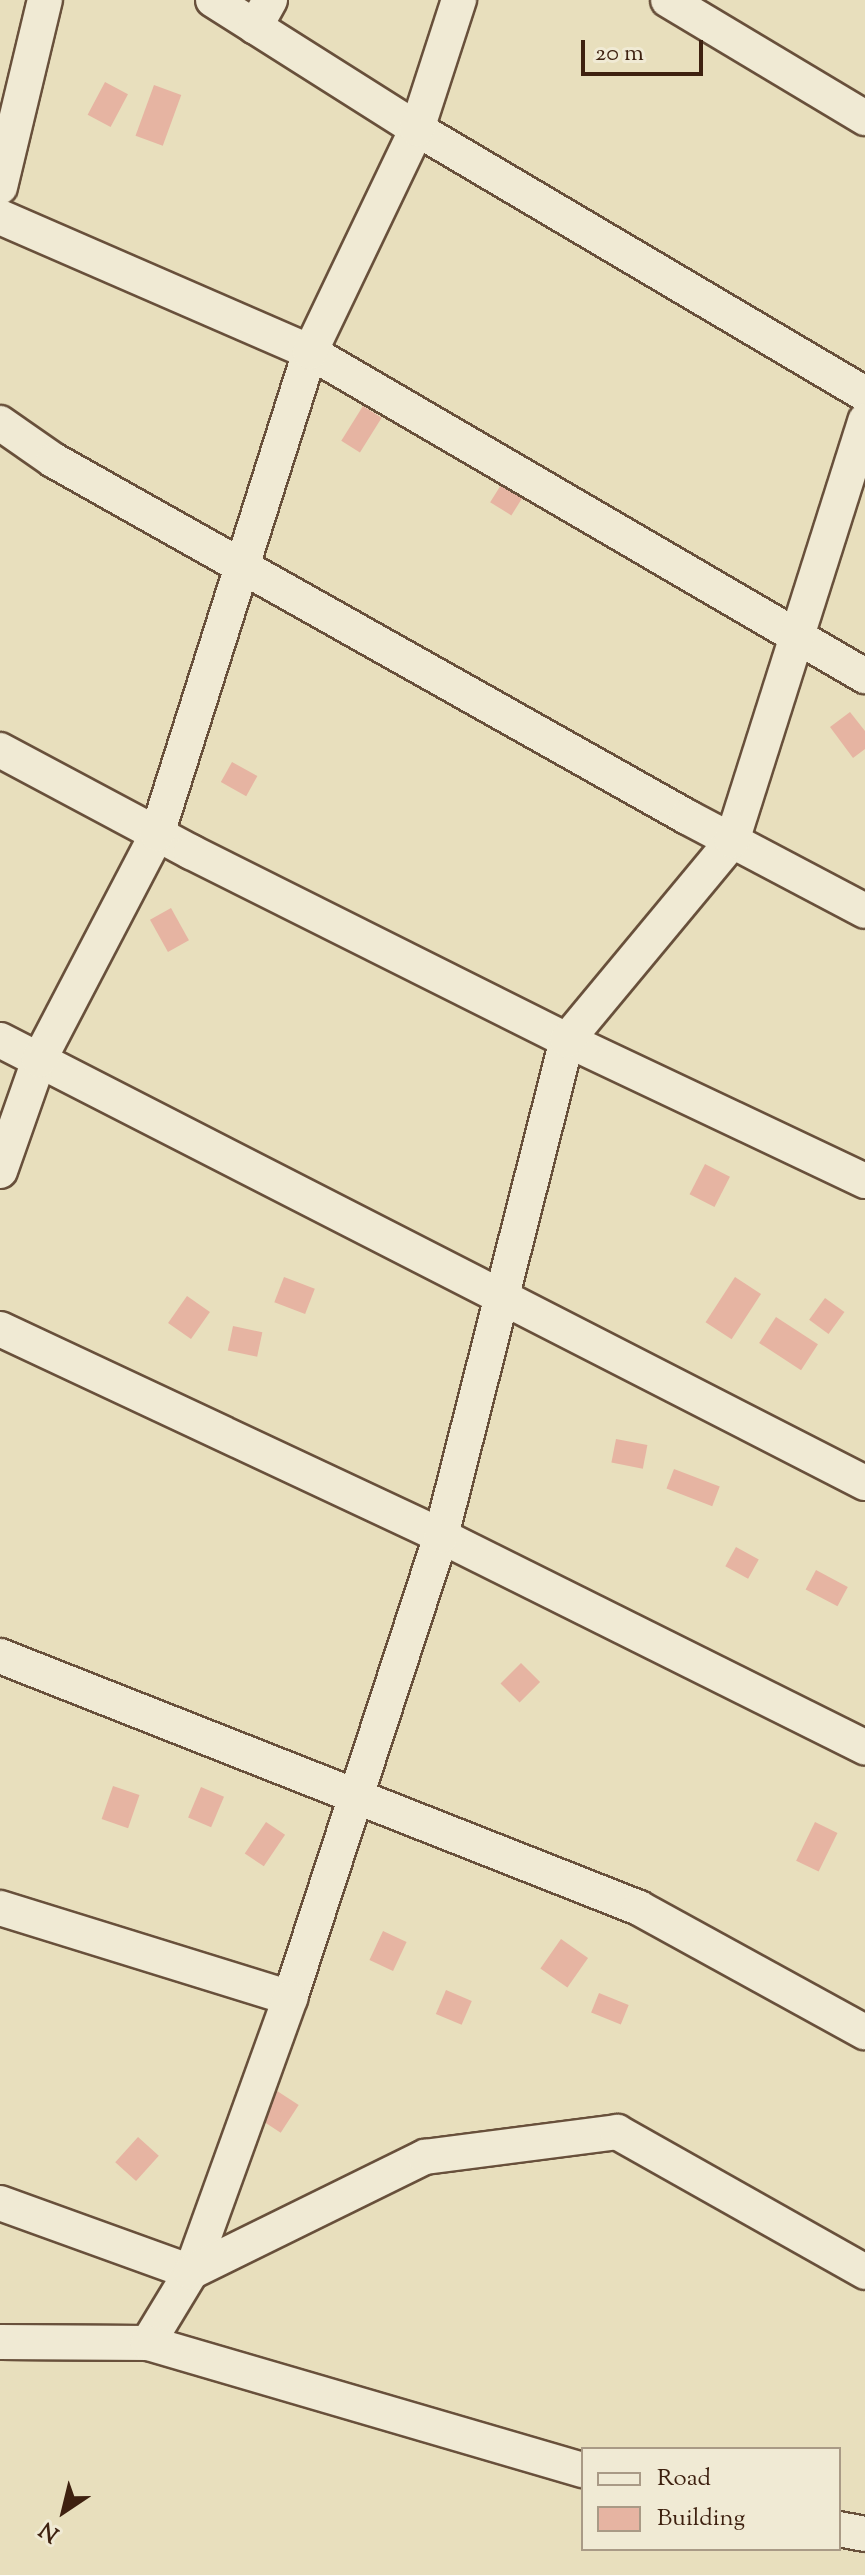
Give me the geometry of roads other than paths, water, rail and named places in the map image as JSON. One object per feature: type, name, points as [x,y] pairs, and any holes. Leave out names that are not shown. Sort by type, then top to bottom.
[{"type":"street","points":[[0,187],[45,0]]},
{"type":"street","points":[[213,0],[262,13],[417,129],[865,394]]},
{"type":"street","points":[[0,1171],[39,1060],[157,834],[239,565],[310,352],[417,129],[459,0]]},
{"type":"street","points":[[668,0],[865,118]]},
{"type":"street","points":[[0,217],[310,352],[865,676]]},
{"type":"street","points":[[148,2343],[191,2272],[290,1998],[441,1536],[567,1040],[732,841],[865,421]]},
{"type":"street","points":[[0,423],[53,460],[239,565],[732,841],[865,911]]},
{"type":"street","points":[[0,750],[157,834],[567,1040],[865,1181]]},
{"type":"street","points":[[0,1040],[865,1483]]},
{"type":"street","points":[[0,1329],[441,1536],[865,1747]]},
{"type":"street","points":[[0,1656],[639,1908],[865,2032]]},
{"type":"street","points":[[0,1908],[290,1998]]},
{"type":"street","points":[[0,2203],[191,2272],[425,2157],[617,2132],[865,2272]]},
{"type":"street","points":[[0,2342],[148,2343],[581,2469]]},
{"type":"street","points":[[841,2529],[865,2534]]}]
